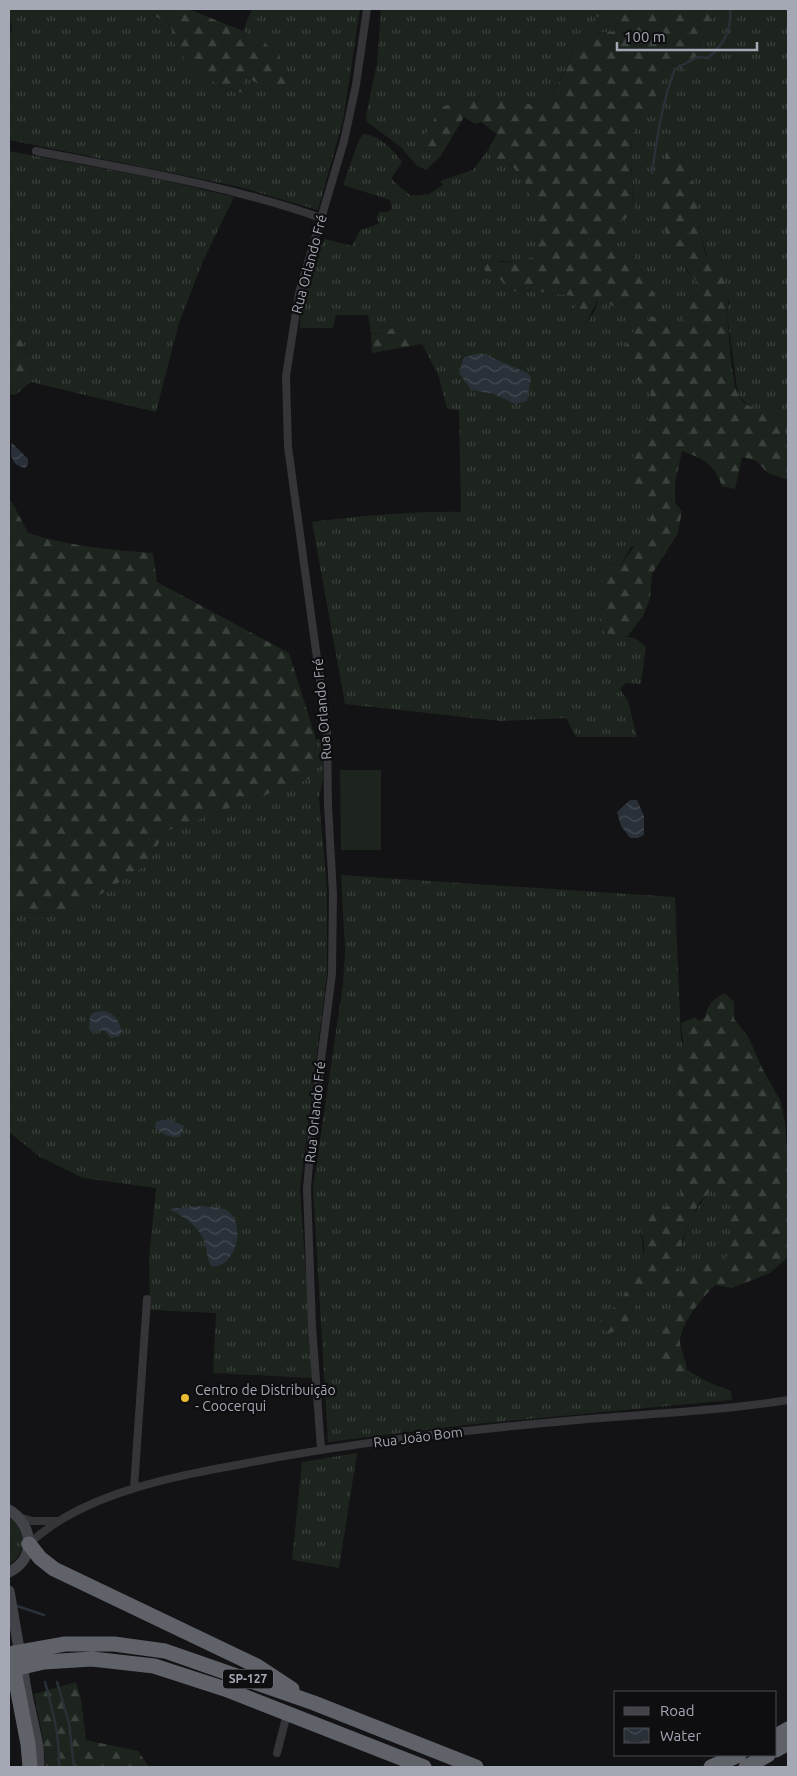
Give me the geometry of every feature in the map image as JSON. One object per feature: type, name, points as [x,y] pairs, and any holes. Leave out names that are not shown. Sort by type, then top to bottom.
[{"type":"highway","points":[[29,1544],[40,1558],[54,1569],[257,1666],[314,1703]]},
{"type":"highway","points":[[9,1644],[22,1696],[30,1767]]},
{"type":"highway","name":"SP-127","points":[[9,1654],[66,1644],[114,1644],[165,1651],[314,1703],[476,1767]]},
{"type":"highway","name":"SP-127","points":[[9,1670],[44,1662],[92,1659],[154,1666],[225,1689],[424,1767]]},
{"type":"highway","points":[[777,1735],[788,1728]]},
{"type":"highway","points":[[777,1749],[788,1743]]},
{"type":"highway","points":[[711,1767],[737,1756]]},
{"type":"highway","points":[[746,1767],[766,1756]]},
{"type":"street","name":"Rua Orlando Fré","points":[[321,1449],[312,1326],[307,1188],[312,1131],[332,974],[333,894],[328,805],[327,731],[288,447],[286,376],[299,293],[344,141],[356,85],[367,9]]},
{"type":"street","points":[[36,151],[232,191],[277,202],[321,218]]},
{"type":"street","points":[[134,1488],[147,1299]]},
{"type":"street","name":"Rua João Bom","points":[[58,1521],[134,1488],[209,1470],[321,1449],[463,1431],[788,1400]]},
{"type":"street","points":[[9,1510],[19,1517],[32,1521],[58,1521]]},
{"type":"street","points":[[9,1582],[12,1573],[25,1557],[29,1544],[28,1532],[19,1517]]},
{"type":"street","points":[[29,1544],[44,1530],[58,1521]]},
{"type":"street","points":[[9,1572],[19,1565]]},
{"type":"street","points":[[9,1596],[22,1696],[38,1746],[39,1767]]},
{"type":"street","points":[[276,1753],[287,1714]]},
{"type":"green space","points":[[9,9],[144,9],[171,26],[176,46],[197,70],[226,88],[247,94],[243,83],[245,76],[272,92],[281,59],[266,44],[243,31],[252,9],[360,9],[343,121],[318,210],[236,186],[9,140],[9,37],[12,30]]},
{"type":"green space","points":[[144,9],[188,9],[243,31],[266,44],[281,59],[280,69],[289,80],[284,91],[272,92],[245,76],[243,83],[248,94],[217,83],[197,70],[181,54],[175,45],[171,26]]},
{"type":"green space","points":[[381,9],[581,9],[598,17],[619,12],[615,31],[577,36],[572,55],[564,73],[554,90],[541,106],[480,96],[437,108],[433,123],[420,142],[422,150],[437,153],[440,157],[426,170],[416,165],[401,147],[367,122],[366,115],[377,63]]},
{"type":"green space","points":[[581,9],[714,9],[708,31],[702,40],[707,54],[687,71],[677,66],[668,65],[654,86],[657,95],[645,106],[637,119],[633,134],[631,166],[634,214],[619,221],[615,250],[634,256],[657,299],[653,312],[641,312],[632,316],[598,298],[585,327],[576,325],[570,310],[577,307],[572,296],[526,290],[510,292],[499,278],[486,272],[479,262],[519,262],[536,256],[535,217],[530,195],[518,173],[509,163],[498,162],[488,150],[497,134],[481,122],[475,124],[464,117],[440,157],[437,153],[422,150],[420,142],[433,123],[437,108],[480,96],[541,106],[560,82],[572,55],[577,36],[615,31],[619,12],[598,17]]},
{"type":"green space","points":[[714,9],[788,9],[788,448],[784,432],[775,416],[751,408],[738,395],[727,314],[729,301],[707,257],[700,232],[697,191],[677,152],[668,148],[663,164],[655,176],[685,268],[697,283],[694,298],[684,310],[685,336],[666,324],[661,315],[632,376],[651,391],[645,448],[652,539],[631,547],[620,566],[608,562],[602,579],[605,588],[599,627],[611,638],[634,638],[646,647],[641,684],[626,683],[620,689],[628,701],[637,737],[576,737],[566,718],[500,721],[345,704],[312,522],[387,514],[461,512],[459,410],[447,409],[439,377],[422,344],[427,337],[415,338],[397,326],[390,332],[371,334],[368,315],[336,315],[333,328],[300,328],[300,316],[306,282],[314,260],[325,239],[352,246],[360,230],[379,224],[377,217],[379,212],[388,212],[392,208],[390,200],[343,185],[359,140],[363,134],[375,137],[386,144],[402,162],[391,179],[411,196],[429,194],[443,185],[440,181],[473,170],[488,150],[498,162],[509,163],[519,174],[531,195],[536,230],[536,257],[519,262],[499,261],[486,272],[499,278],[510,292],[526,290],[572,296],[577,307],[570,310],[576,325],[585,327],[595,310],[598,298],[614,305],[657,299],[634,256],[615,250],[619,221],[634,200],[631,157],[634,129],[646,105],[656,95],[654,86],[668,65],[677,66],[708,31]]},
{"type":"green space","points":[[668,147],[677,152],[697,191],[700,232],[706,257],[716,260],[724,280],[727,293],[732,367],[738,394],[744,403],[773,415],[779,420],[783,427],[787,445],[788,480],[768,473],[755,460],[742,457],[735,489],[722,486],[712,467],[682,451],[675,483],[675,503],[682,511],[678,533],[652,574],[650,599],[643,616],[628,636],[611,638],[599,627],[605,588],[602,579],[607,562],[620,566],[638,541],[652,538],[648,502],[634,498],[627,478],[633,455],[645,448],[651,391],[632,376],[623,352],[636,328],[653,317],[661,315],[666,324],[685,336],[684,310],[694,298],[697,283],[676,254],[665,231],[655,176],[663,164]]},
{"type":"green space","points":[[9,151],[159,179],[234,197],[203,261],[179,323],[156,412],[31,382],[32,361],[9,318]]},
{"type":"green space","points":[[9,318],[32,361],[31,382],[15,395],[9,394]]},
{"type":"green space","points":[[404,325],[410,335],[427,337],[422,344],[372,353],[371,334],[382,333]]},
{"type":"green space","points":[[9,501],[12,502],[28,533],[90,547],[153,553],[157,582],[289,653],[316,739],[311,778],[164,832],[149,863],[72,913],[9,912]]},
{"type":"green space","points":[[316,739],[322,739],[323,779],[319,798],[327,889],[327,974],[300,1189],[313,1378],[213,1373],[216,1313],[150,1310],[149,1258],[156,1188],[83,1178],[40,1157],[9,1132],[9,912],[72,913],[149,863],[164,832],[310,778]]},
{"type":"green space","points":[[340,770],[381,770],[381,850],[341,850]]},
{"type":"green space","points":[[341,875],[675,897],[681,1039],[684,1050],[679,1062],[678,1124],[674,1158],[681,1197],[644,1217],[641,1232],[644,1257],[629,1284],[625,1296],[615,1309],[603,1313],[629,1318],[645,1289],[658,1285],[678,1271],[679,1259],[689,1223],[701,1202],[718,1184],[723,1184],[731,1203],[731,1251],[728,1257],[694,1269],[675,1299],[665,1324],[683,1377],[687,1370],[708,1382],[731,1391],[732,1400],[466,1425],[328,1442],[313,1188],[343,984],[345,949]]},
{"type":"green space","points":[[725,993],[734,1002],[734,1019],[749,1038],[762,1068],[781,1102],[785,1123],[788,1162],[788,1257],[770,1273],[732,1288],[715,1285],[704,1297],[683,1328],[680,1343],[687,1370],[683,1377],[668,1373],[653,1364],[675,1299],[689,1275],[703,1265],[728,1257],[730,1251],[730,1203],[723,1184],[718,1184],[699,1203],[683,1237],[678,1271],[668,1284],[645,1289],[629,1318],[626,1329],[608,1333],[599,1325],[603,1313],[616,1306],[623,1298],[643,1258],[644,1244],[639,1222],[649,1214],[672,1204],[681,1197],[674,1158],[678,1124],[679,1062],[684,1050],[681,1023],[695,1017],[699,1021],[705,1017],[712,1002]]},
{"type":"green space","points":[[357,1453],[339,1568],[292,1560],[302,1462]]},
{"type":"green space","points":[[9,1515],[20,1526],[23,1540],[19,1554],[9,1565]]},
{"type":"green space","points":[[76,1682],[81,1699],[86,1740],[138,1751],[149,1767],[45,1767],[44,1745],[34,1694]]},
{"type":"water","points":[[481,353],[528,373],[531,378],[527,401],[515,404],[494,394],[471,390],[459,373],[464,357]]},
{"type":"water","points":[[12,443],[28,459],[28,465],[25,468],[17,465],[12,459]]},
{"type":"water","points":[[630,800],[637,800],[644,816],[644,835],[638,838],[630,838],[621,826],[617,812]]},
{"type":"water","points":[[94,1012],[110,1013],[115,1017],[122,1032],[120,1036],[111,1038],[104,1030],[92,1032],[89,1029],[90,1016]]},
{"type":"water","points":[[170,1120],[184,1126],[180,1137],[163,1134],[157,1129],[155,1127],[156,1122]]},
{"type":"water","points":[[201,1206],[224,1209],[231,1214],[236,1222],[236,1242],[233,1252],[220,1265],[211,1266],[203,1237],[195,1227],[169,1209]]},
{"type":"waterway","points":[[652,173],[663,107],[675,69],[697,57],[708,58],[714,53],[726,36],[730,24],[730,9]]},
{"type":"waterway","points":[[17,1606],[44,1615]]},
{"type":"waterway","points":[[45,1682],[57,1735],[59,1767]]},
{"type":"waterway","points":[[57,1682],[69,1723],[74,1767]]},
{"type":"place","name":"Centro de Distribuição - Coocerqui","points":[[185,1398]]}]
